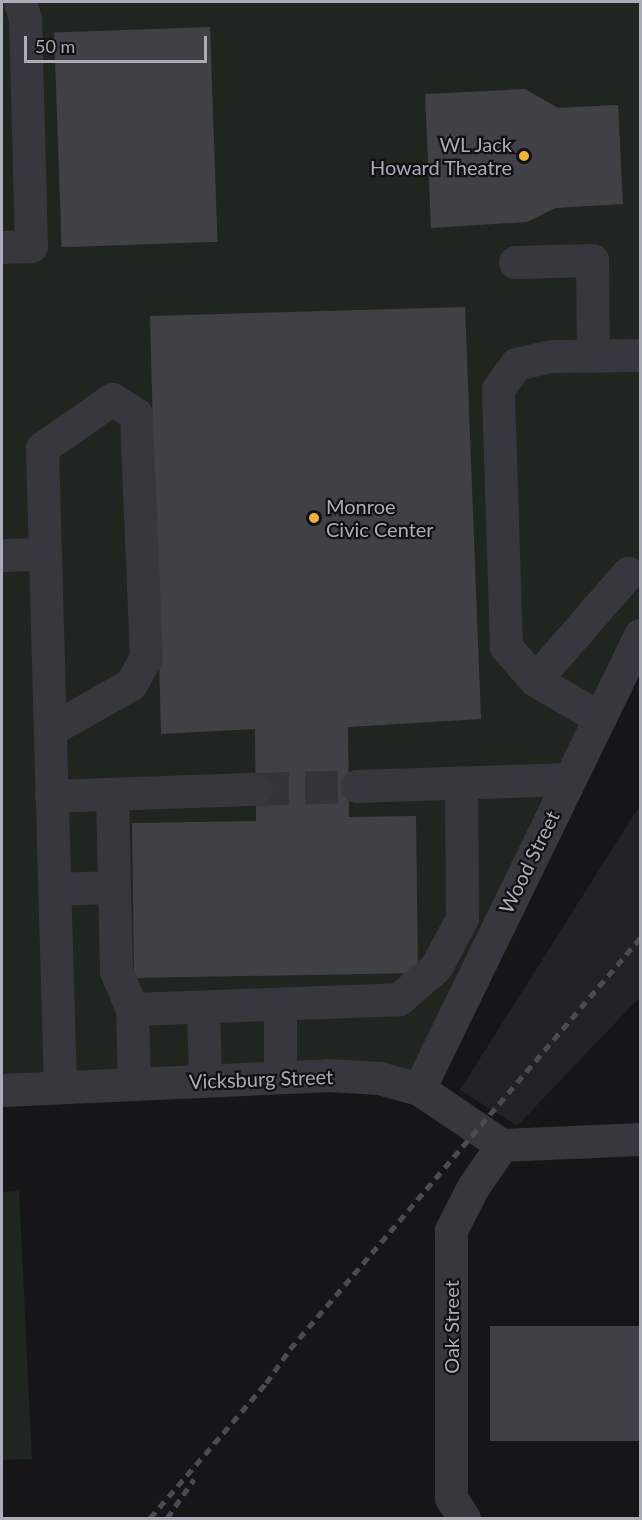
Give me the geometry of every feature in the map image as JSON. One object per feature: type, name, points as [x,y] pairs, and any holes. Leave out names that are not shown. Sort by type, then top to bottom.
[{"type":"street","points":[[2,247],[31,246],[26,19],[20,2]]},
{"type":"street","points":[[515,262],[592,260],[593,356]]},
{"type":"street","points":[[600,718],[535,680],[506,647],[498,389],[516,364],[552,356],[640,355]]},
{"type":"street","points":[[50,730],[131,684],[146,657],[136,414],[112,399],[42,448],[60,1087]]},
{"type":"street","points":[[2,555],[45,554]]},
{"type":"street","points":[[535,680],[628,573]]},
{"type":"street","name":"Wood Street","points":[[418,1089],[640,635]]},
{"type":"street","points":[[357,786],[570,779]]},
{"type":"street","points":[[132,1009],[399,999],[436,967],[462,918],[461,782]]},
{"type":"street","points":[[51,796],[256,789]]},
{"type":"street","points":[[112,794],[116,972],[132,1009],[134,1084]]},
{"type":"street","points":[[54,889],[114,887]]},
{"type":"street","points":[[280,1004],[280,1077]]},
{"type":"street","points":[[203,1007],[205,1080]]},
{"type":"street","name":"Vicksburg Street","points":[[2,1090],[327,1075],[380,1078],[418,1089],[502,1145]]},
{"type":"street","points":[[502,1145],[640,1139]]},
{"type":"street","name":"Oak Street","points":[[464,1518],[451,1498],[451,1230],[473,1187],[502,1145]]},
{"type":"shaded area","name":"Monroe Civic Center","points":[[2,2],[640,2],[640,635],[419,1089],[2,1090]]},
{"type":"shaded area","points":[[640,805],[640,997],[517,1126],[460,1090]]},
{"type":"shaded area","points":[[19,1191],[32,1459],[2,1460],[2,1192]]},
{"type":"building","points":[[210,27],[218,242],[62,247],[54,32]]},
{"type":"building","name":"WL Jack Howard Theatre","points":[[525,89],[558,108],[618,105],[623,204],[555,208],[527,222],[431,228],[425,94]]},
{"type":"building","name":"Monroe Civic Center","points":[[465,307],[481,719],[348,727],[349,817],[416,816],[418,973],[134,978],[132,823],[256,821],[255,729],[161,734],[150,316]]},
{"type":"building","points":[[490,1326],[640,1326],[640,1441],[490,1441]]},
{"type":"tunnel","points":[[256,789],[357,786]]},
{"type":"railway","points":[[150,1518],[266,1383],[290,1349],[640,938]]},
{"type":"railway","points":[[167,1518],[194,1479]]},
{"type":"place","name":"WL Jack Howard Theatre","points":[[524,156]]},
{"type":"place","name":"Monroe Civic Center","points":[[314,518]]}]
